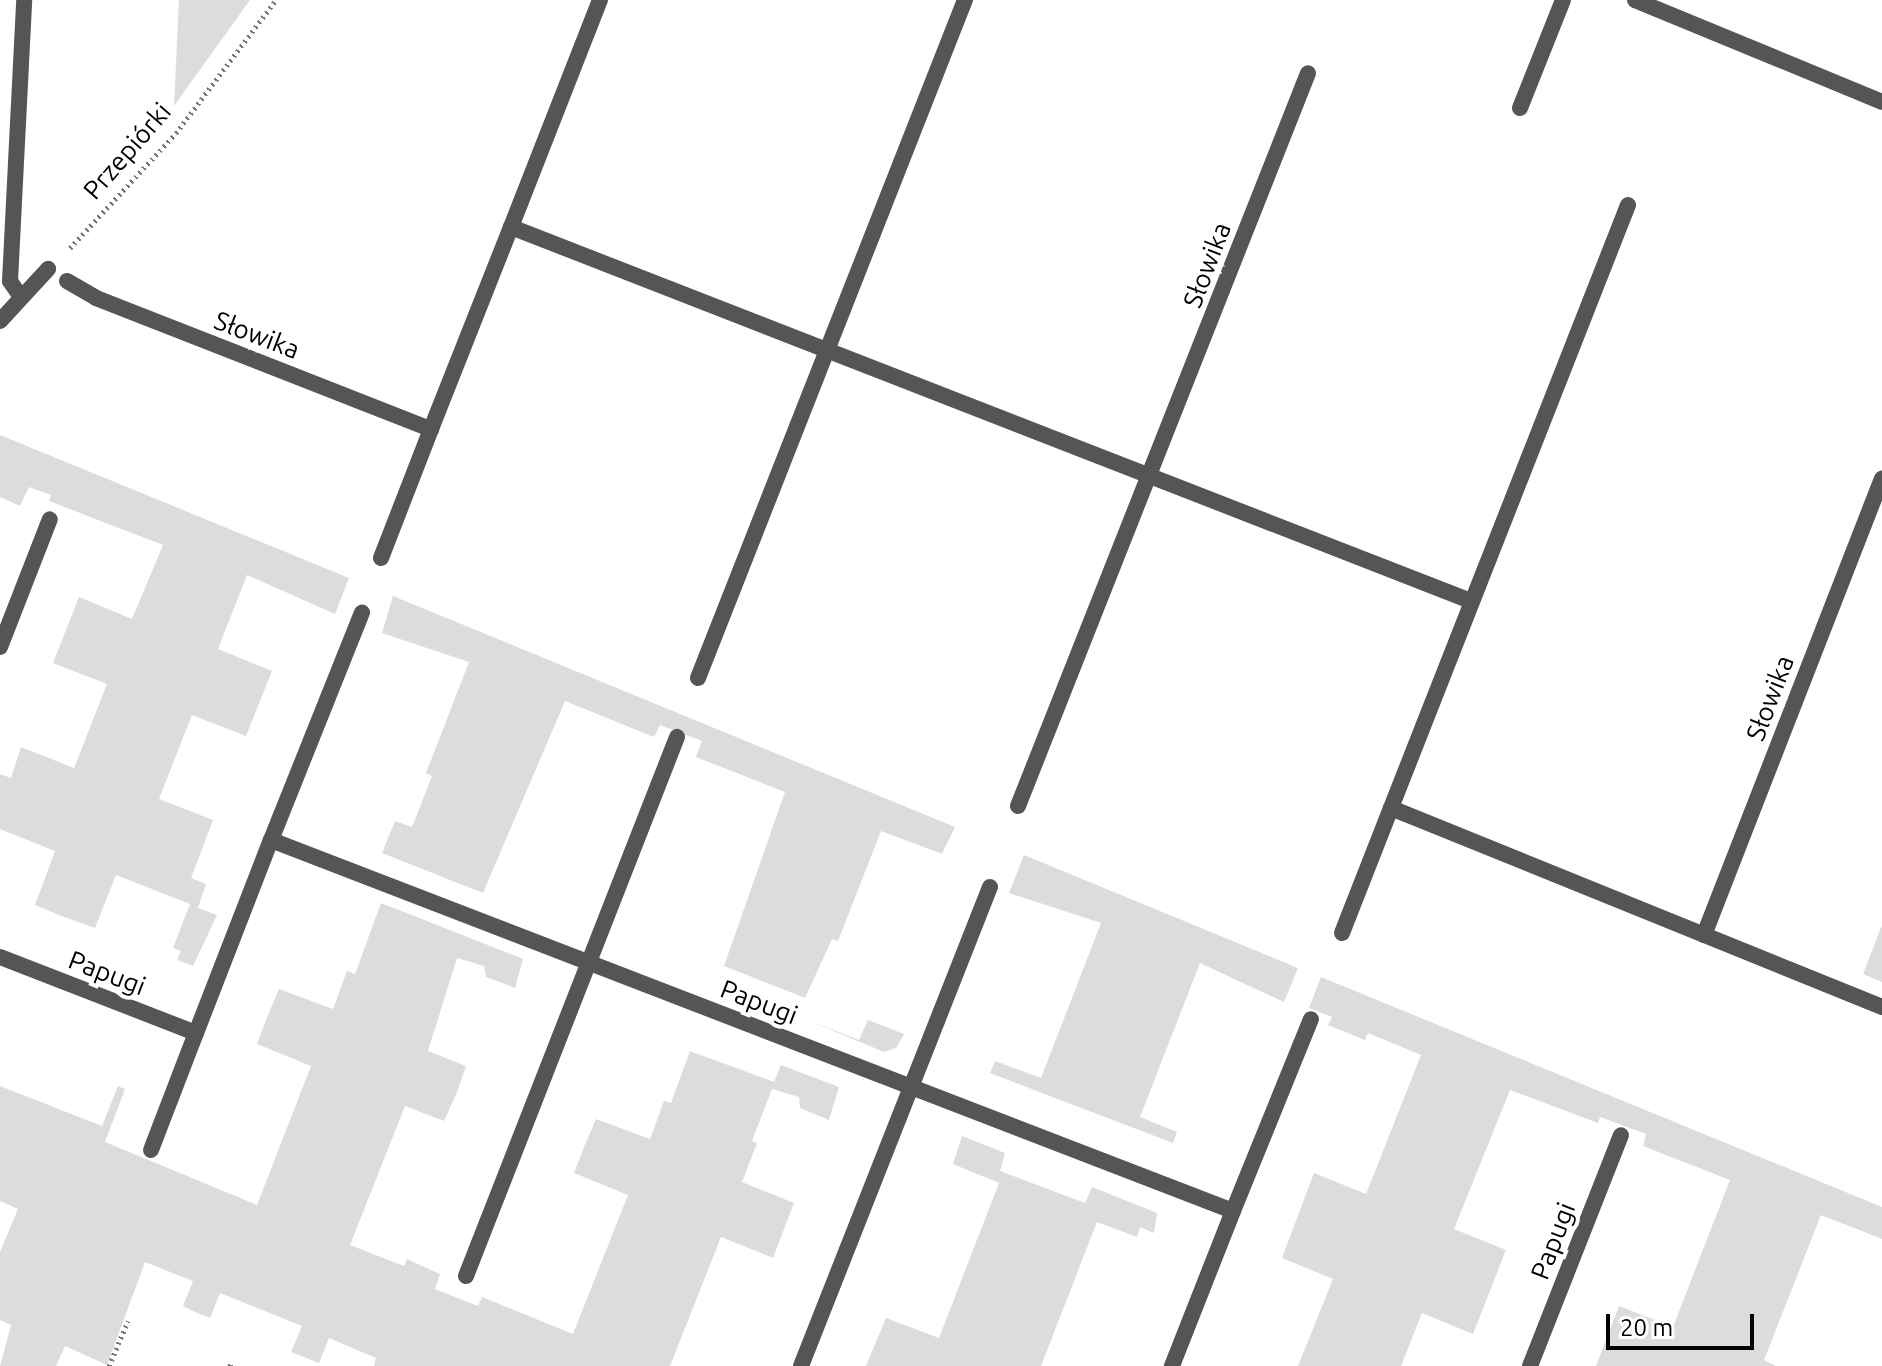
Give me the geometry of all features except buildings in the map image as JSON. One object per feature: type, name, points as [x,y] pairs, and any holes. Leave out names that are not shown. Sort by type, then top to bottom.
[{"type":"street","points":[[21,297],[10,281],[24,0]]},
{"type":"street","points":[[381,558],[600,0]]},
{"type":"street","points":[[698,678],[965,0]]},
{"type":"street","points":[[1520,108],[1563,0]]},
{"type":"street","points":[[1635,0],[1882,102]]},
{"type":"street","name":"Słowika","points":[[1018,806],[1308,73]]},
{"type":"street","points":[[1342,933],[1628,205]]},
{"type":"street","points":[[511,227],[829,348],[1471,601]]},
{"type":"street","points":[[0,321],[48,269]]},
{"type":"street","name":"Słowika","points":[[67,281],[96,298],[431,429]]},
{"type":"street","name":"Słowika","points":[[1704,935],[1882,479]]},
{"type":"street","points":[[0,647],[50,519]]},
{"type":"street","points":[[151,1150],[362,613]]},
{"type":"street","points":[[466,1276],[677,737]]},
{"type":"street","points":[[1391,808],[1882,1007]]},
{"type":"street","name":"Papugi","points":[[271,840],[1233,1211]]},
{"type":"street","points":[[801,1366],[990,887]]},
{"type":"street","name":"Papugi","points":[[0,957],[196,1033]]},
{"type":"street","points":[[1172,1366],[1311,1019]]},
{"type":"street","name":"Papugi","points":[[1530,1366],[1621,1135]]},
{"type":"path","name":"Przepiórki","points":[[48,269],[176,133],[276,0]]},
{"type":"path","points":[[109,1366],[128,1321]]},
{"type":"shaded area","points":[[179,0],[250,0],[174,106]]},
{"type":"shaded area","points":[[0,435],[349,578],[335,614],[247,575],[218,649],[272,671],[246,736],[192,715],[159,799],[213,820],[191,878],[206,884],[198,908],[217,915],[193,966],[177,960],[181,951],[173,948],[190,904],[116,875],[95,928],[64,917],[35,905],[55,851],[0,829],[0,774],[11,778],[21,747],[74,768],[107,684],[53,663],[79,597],[132,619],[163,545],[49,501],[51,495],[29,487],[20,506],[0,497]]},
{"type":"shaded area","points":[[393,596],[955,827],[942,854],[881,831],[838,941],[832,939],[805,998],[724,966],[785,792],[696,757],[702,741],[660,725],[654,737],[565,701],[483,893],[382,853],[395,821],[412,827],[432,776],[426,773],[469,662],[382,633]]},
{"type":"shaded area","points":[[1024,855],[1298,968],[1284,1002],[1200,963],[1140,1117],[1177,1132],[1173,1143],[990,1073],[995,1061],[1041,1078],[1101,923],[1009,893]]},
{"type":"shaded area","points":[[381,903],[523,959],[515,988],[486,977],[484,966],[457,958],[428,1051],[466,1066],[457,1092],[444,1121],[405,1106],[350,1245],[404,1266],[407,1259],[440,1274],[435,1289],[455,1297],[478,1306],[482,1297],[573,1334],[628,1195],[574,1173],[584,1147],[596,1119],[650,1139],[664,1101],[671,1103],[690,1051],[774,1082],[781,1065],[839,1087],[829,1120],[800,1108],[799,1097],[772,1089],[752,1141],[757,1143],[742,1182],[794,1203],[773,1258],[721,1237],[670,1366],[374,1366],[376,1358],[329,1338],[319,1363],[291,1352],[302,1326],[220,1293],[210,1318],[195,1312],[183,1306],[193,1281],[145,1262],[107,1365],[65,1346],[56,1366],[0,1366],[11,1325],[0,1320],[0,1252],[18,1209],[0,1201],[0,1086],[102,1126],[118,1086],[125,1089],[105,1142],[257,1205],[311,1066],[257,1044],[268,1015],[279,989],[333,1009],[347,971],[355,974]]},
{"type":"shaded area","points":[[1882,925],[1882,982],[1863,974]]},
{"type":"shaded area","points":[[1321,977],[1882,1207],[1882,1239],[1821,1215],[1764,1360],[1776,1366],[1596,1366],[1619,1306],[1673,1327],[1730,1180],[1643,1146],[1646,1134],[1600,1117],[1598,1123],[1510,1090],[1454,1229],[1506,1250],[1473,1334],[1422,1313],[1401,1366],[1298,1366],[1333,1279],[1282,1258],[1314,1173],[1366,1194],[1421,1055],[1368,1033],[1365,1040],[1328,1025],[1332,1017],[1309,1008]]},
{"type":"shaded area","points":[[805,1019],[859,1040],[868,1020],[904,1034],[896,1048],[884,1052]]},
{"type":"shaded area","points":[[962,1136],[1005,1153],[1000,1171],[1085,1203],[1092,1187],[1157,1213],[1154,1233],[1140,1227],[1137,1237],[1097,1222],[1041,1366],[866,1366],[886,1318],[939,1338],[999,1183],[953,1164]]}]
